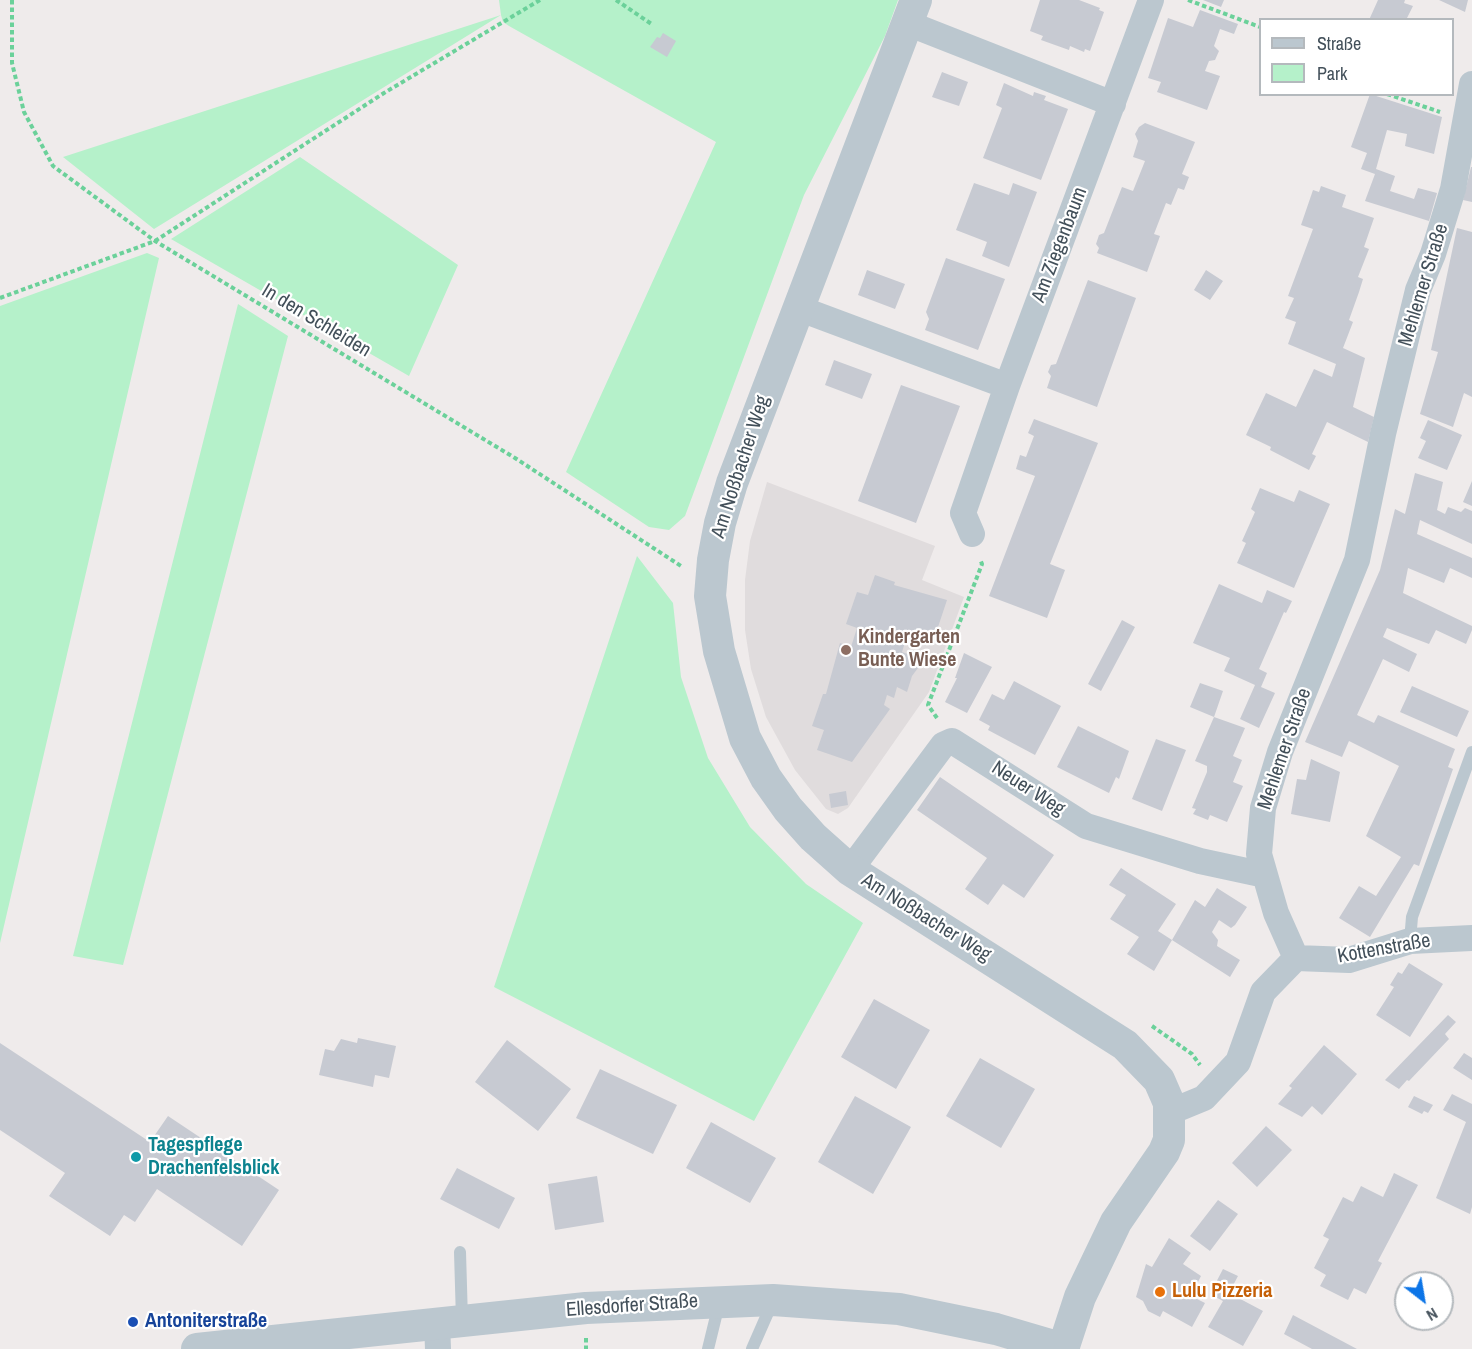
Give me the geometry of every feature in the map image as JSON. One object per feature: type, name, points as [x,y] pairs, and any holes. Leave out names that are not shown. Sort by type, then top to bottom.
[{"type":"street","name":"Am Ziegenbaum","points":[[972,534],[963,513],[1006,386],[1151,0]]},
{"type":"street","points":[[911,11],[1113,104]]},
{"type":"street","name":"Am Noßbacher Weg","points":[[911,11],[798,308],[720,523],[713,560],[710,597],[719,651],[745,738],[766,778],[788,809],[813,837],[850,870],[1125,1045],[1160,1080],[1170,1112]]},
{"type":"street","name":"Mehlemer Straße","points":[[1296,958],[1276,913],[1259,854],[1263,808],[1280,752],[1357,560],[1383,434],[1418,290],[1434,254],[1453,189],[1472,84]]},
{"type":"street","points":[[798,308],[1006,386]]},
{"type":"street","points":[[850,870],[943,745],[952,741]]},
{"type":"street","name":"Neuer Weg","points":[[952,741],[1086,826],[1200,861],[1265,875]]},
{"type":"street","name":"Kottenstraße","points":[[1296,958],[1349,960],[1411,929],[1472,938]]},
{"type":"street","points":[[1064,1349],[1080,1297],[1116,1222],[1164,1152],[1169,1140],[1170,1112],[1204,1098],[1238,1062],[1263,992],[1296,958]]},
{"type":"street","name":"Ellesdorfer Straße","points":[[197,1349],[445,1330],[586,1308],[720,1300],[773,1300],[899,1309],[996,1329],[1064,1349]]},
{"type":"lane","name":"Kottenstraße","points":[[1411,929],[1472,752]]},
{"type":"lane","points":[[445,1330],[460,1252]]},
{"type":"lane","points":[[708,1349],[720,1300]]},
{"type":"lane","points":[[752,1349],[773,1300]]},
{"type":"path","name":"In den Schleiden","points":[[12,0],[12,63],[24,112],[53,166],[154,241],[515,458],[676,561],[710,597]]},
{"type":"path","points":[[0,298],[154,241],[384,93],[540,0]]},
{"type":"path","points":[[616,0],[653,25]]},
{"type":"path","points":[[1188,0],[1259,27]]},
{"type":"path","points":[[1393,96],[1466,120]]},
{"type":"path","points":[[952,741],[928,705],[982,564],[972,534]]},
{"type":"path","points":[[1143,1020],[1192,1054],[1200,1066],[1204,1098]]},
{"type":"shaded area","name":"Kindergarten Bunte Wiese","points":[[767,482],[935,546],[922,580],[964,597],[929,692],[848,808],[838,814],[826,809],[795,770],[766,717],[751,669],[745,630],[745,580],[750,541]]},
{"type":"green space","points":[[499,0],[898,0],[885,36],[804,195],[685,516],[669,530],[649,527],[566,472],[716,142],[509,26],[503,22]]},
{"type":"green space","points":[[501,15],[154,229],[63,157]]},
{"type":"green space","points":[[300,157],[458,265],[409,376],[171,239]]},
{"type":"green space","points":[[147,253],[159,258],[0,943],[0,306]]},
{"type":"green space","points":[[238,304],[288,336],[123,965],[73,956]]},
{"type":"green space","points":[[637,556],[673,603],[681,677],[708,758],[750,827],[806,884],[863,923],[754,1121],[494,987]]},
{"type":"building","points":[[1040,0],[1079,0],[1100,8],[1099,10],[1104,12],[1090,51],[1085,49],[1084,52],[1070,46],[1069,50],[1041,40],[1043,36],[1030,31]]},
{"type":"building","points":[[1203,0],[1224,0],[1221,7]]},
{"type":"building","points":[[1378,0],[1405,0],[1404,3],[1413,6],[1407,18],[1370,18]]},
{"type":"building","points":[[1439,0],[1468,0],[1465,12]]},
{"type":"building","points":[[1200,10],[1238,24],[1234,34],[1220,29],[1214,46],[1219,51],[1215,60],[1209,61],[1205,71],[1220,76],[1207,110],[1157,92],[1161,82],[1148,78],[1168,18],[1193,27]]},
{"type":"building","points":[[663,33],[676,41],[667,57],[650,47]]},
{"type":"building","points":[[942,72],[968,82],[959,106],[932,97]]},
{"type":"building","points":[[1004,83],[1033,96],[1034,92],[1046,96],[1044,100],[1068,109],[1041,180],[983,158],[1002,108],[996,105]]},
{"type":"building","points":[[1369,96],[1376,96],[1442,117],[1434,154],[1405,146],[1407,134],[1387,130],[1376,169],[1395,176],[1390,191],[1414,199],[1418,188],[1437,193],[1429,221],[1365,201],[1375,174],[1361,169],[1367,153],[1351,147]]},
{"type":"building","points":[[1145,123],[1195,142],[1182,174],[1189,177],[1184,190],[1178,188],[1171,205],[1166,203],[1154,234],[1160,236],[1147,272],[1097,253],[1099,248],[1096,244],[1099,235],[1104,233],[1122,187],[1133,191],[1145,161],[1133,157],[1138,141],[1135,134]]},
{"type":"building","points":[[1472,167],[1472,202],[1463,200]]},
{"type":"building","points":[[974,183],[1009,195],[1013,183],[1037,192],[1009,267],[982,256],[987,242],[956,230]]},
{"type":"building","points":[[1321,186],[1346,195],[1342,207],[1374,218],[1364,247],[1369,249],[1358,277],[1363,279],[1349,320],[1353,322],[1343,348],[1365,358],[1353,407],[1374,417],[1368,442],[1327,422],[1312,454],[1316,456],[1309,470],[1246,435],[1266,393],[1296,407],[1314,369],[1332,377],[1336,364],[1288,344],[1296,322],[1285,318],[1294,298],[1288,296],[1313,229],[1301,225],[1313,190],[1319,192]]},
{"type":"building","points":[[1457,228],[1472,232],[1472,397],[1464,393],[1453,427],[1420,414],[1438,352],[1431,350]]},
{"type":"building","points":[[946,258],[1005,279],[978,350],[925,330],[929,319],[926,312]]},
{"type":"building","points":[[867,270],[905,284],[895,309],[858,295]]},
{"type":"building","points":[[1206,270],[1223,281],[1210,300],[1194,290]]},
{"type":"building","points":[[1088,280],[1136,298],[1097,407],[1047,388],[1051,376],[1048,372],[1051,365],[1056,364]]},
{"type":"building","points":[[834,360],[872,374],[862,399],[825,385]]},
{"type":"building","points":[[901,385],[960,406],[916,523],[858,501]]},
{"type":"building","points":[[1034,419],[1098,443],[1050,564],[1065,570],[1047,618],[989,596],[1035,476],[1016,469],[1020,455],[1026,457],[1034,436],[1028,433]]},
{"type":"building","points":[[1428,420],[1462,435],[1447,470],[1418,458],[1426,441],[1420,438]]},
{"type":"building","points":[[1415,473],[1443,482],[1437,510],[1445,514],[1448,507],[1461,512],[1465,508],[1472,511],[1472,544],[1420,520],[1417,534],[1472,558],[1472,578],[1450,568],[1444,583],[1408,568],[1403,593],[1472,626],[1472,630],[1466,644],[1436,630],[1429,644],[1387,628],[1383,637],[1417,654],[1409,672],[1383,659],[1357,715],[1374,723],[1378,715],[1455,749],[1448,767],[1453,769],[1419,866],[1414,864],[1370,937],[1339,918],[1359,886],[1376,896],[1401,857],[1366,836],[1399,766],[1349,741],[1342,757],[1305,742],[1380,570],[1395,509],[1405,514]]},
{"type":"building","points":[[1472,481],[1472,506],[1463,502]]},
{"type":"building","points":[[1260,488],[1294,502],[1299,490],[1330,504],[1294,588],[1237,563],[1246,543],[1242,541],[1255,512],[1251,509]]},
{"type":"building","points":[[875,575],[895,582],[894,585],[947,600],[934,639],[918,633],[915,642],[906,639],[902,652],[924,660],[912,676],[907,692],[897,687],[894,698],[887,695],[884,705],[890,709],[852,762],[817,750],[824,730],[812,726],[823,694],[826,694],[840,643],[851,647],[857,628],[846,624],[857,592],[868,595]]},
{"type":"building","points":[[1219,584],[1262,603],[1267,590],[1292,601],[1286,613],[1284,612],[1259,669],[1267,673],[1261,687],[1275,693],[1259,728],[1240,719],[1255,685],[1224,671],[1230,658],[1193,643]]},
{"type":"building","points":[[1122,620],[1135,627],[1101,691],[1088,684]]},
{"type":"building","points":[[964,653],[992,667],[967,713],[945,702],[957,678],[955,678]]},
{"type":"building","points":[[1014,681],[1061,706],[1035,755],[988,730],[990,726],[979,720],[992,694],[1004,700]]},
{"type":"building","points":[[1200,683],[1223,691],[1214,717],[1190,707]]},
{"type":"building","points":[[1412,686],[1469,711],[1457,737],[1400,712]]},
{"type":"building","points":[[1214,717],[1245,728],[1233,756],[1242,760],[1233,782],[1243,786],[1227,822],[1210,815],[1208,820],[1193,814],[1196,809],[1192,808],[1207,772],[1207,766],[1195,761]]},
{"type":"building","points":[[1078,726],[1129,751],[1119,779],[1116,777],[1109,793],[1057,767]]},
{"type":"building","points":[[1156,739],[1186,750],[1162,811],[1132,799]]},
{"type":"building","points":[[1311,759],[1340,772],[1330,822],[1291,814],[1297,779],[1306,780]]},
{"type":"building","points":[[940,777],[1054,855],[1024,898],[1003,884],[988,905],[965,889],[987,858],[917,810]]},
{"type":"building","points":[[846,791],[848,805],[831,808],[829,794]]},
{"type":"building","points":[[1121,868],[1176,904],[1158,931],[1172,940],[1154,971],[1127,954],[1139,937],[1110,919],[1126,895],[1109,885]]},
{"type":"building","points":[[1217,888],[1247,907],[1231,928],[1219,920],[1212,932],[1218,940],[1217,946],[1240,960],[1230,977],[1172,940],[1195,900],[1205,907]]},
{"type":"building","points":[[1409,963],[1443,984],[1410,1037],[1376,1015],[1394,987],[1390,985],[1398,972],[1402,974]]},
{"type":"building","points":[[874,999],[930,1030],[896,1089],[841,1057]]},
{"type":"building","points":[[1448,1015],[1456,1022],[1445,1034],[1449,1039],[1409,1081],[1407,1080],[1399,1089],[1385,1080]]},
{"type":"building","points":[[358,1038],[396,1046],[389,1078],[375,1075],[373,1087],[319,1075],[325,1049],[334,1051],[341,1039],[357,1043]]},
{"type":"building","points":[[507,1040],[571,1089],[538,1131],[475,1082]]},
{"type":"building","name":"Tagespflege Drachenfelsblick","points":[[0,1043],[150,1142],[168,1116],[279,1190],[242,1246],[157,1189],[135,1222],[124,1215],[110,1236],[49,1196],[65,1173],[0,1130]]},
{"type":"building","points":[[1324,1045],[1357,1074],[1322,1115],[1312,1106],[1302,1117],[1278,1104],[1292,1088],[1289,1086]]},
{"type":"building","points":[[1464,1053],[1472,1058],[1472,1080],[1453,1068]]},
{"type":"building","points":[[980,1058],[1035,1089],[1001,1148],[946,1116]]},
{"type":"building","points":[[600,1069],[677,1105],[653,1154],[576,1118]]},
{"type":"building","points":[[1452,1094],[1472,1104],[1472,1207],[1470,1214],[1436,1198],[1466,1122],[1443,1110]]},
{"type":"building","points":[[855,1096],[911,1127],[873,1194],[818,1162]]},
{"type":"building","points":[[1414,1096],[1433,1105],[1428,1113],[1424,1111],[1422,1114],[1408,1107]]},
{"type":"building","points":[[711,1122],[776,1158],[750,1203],[686,1168]]},
{"type":"building","points":[[1266,1126],[1292,1150],[1257,1187],[1232,1163]]},
{"type":"building","points":[[457,1168],[515,1198],[499,1229],[440,1199]]},
{"type":"building","points":[[1394,1173],[1418,1185],[1378,1261],[1382,1263],[1366,1294],[1354,1288],[1348,1300],[1320,1286],[1326,1275],[1314,1268],[1329,1239],[1323,1236],[1343,1197],[1353,1202],[1361,1186],[1383,1197]]},
{"type":"building","points":[[597,1176],[604,1222],[555,1230],[548,1184]]},
{"type":"building","points":[[1218,1200],[1238,1214],[1210,1251],[1190,1236]]},
{"type":"building","points":[[1169,1238],[1191,1253],[1183,1264],[1201,1276],[1191,1296],[1205,1303],[1192,1327],[1163,1311],[1160,1317],[1148,1311],[1143,1301],[1136,1297],[1146,1264],[1152,1267]]},
{"type":"building","points":[[1223,1269],[1238,1276],[1229,1293],[1263,1311],[1243,1346],[1208,1327],[1223,1301],[1210,1294]]},
{"type":"building","points":[[1293,1315],[1357,1349],[1312,1349],[1284,1334]]},
{"type":"place","name":"Kindergarten Bunte Wiese","points":[[846,650]]},
{"type":"place","name":"Tagespflege Drachenfelsblick","points":[[136,1157]]},
{"type":"place","name":"Lulu Pizzeria","points":[[1160,1292]]},
{"type":"place","name":"Antoniterstraße","points":[[133,1322]]}]
